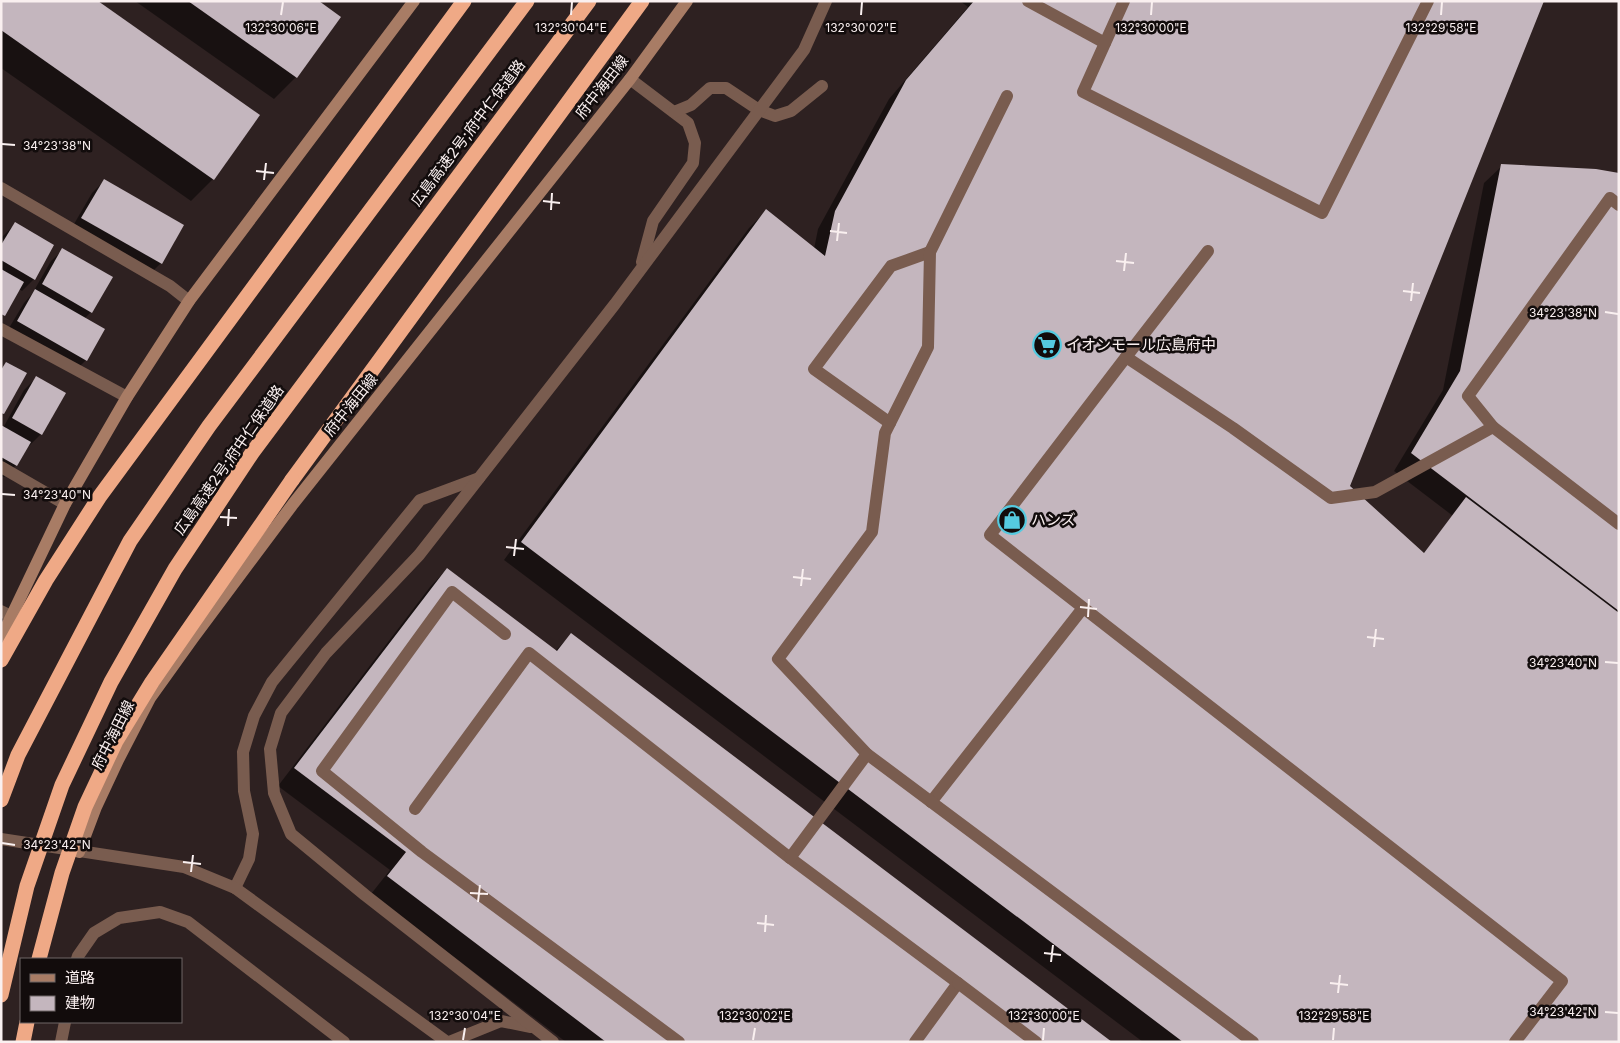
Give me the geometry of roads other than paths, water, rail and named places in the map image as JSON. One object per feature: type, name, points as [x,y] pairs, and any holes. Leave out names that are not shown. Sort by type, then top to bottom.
[{"type":"highway","points":[[1,660],[46,580],[100,496],[464,1]]},
{"type":"highway","name":"広島高速2号;府中仁保道路","points":[[1,800],[18,755],[130,541],[209,426],[527,1]]},
{"type":"highway","name":"広島高速2号;府中仁保道路","points":[[1,995],[27,886],[62,785],[111,682],[175,569],[252,453],[588,1]]},
{"type":"highway","points":[[39,958],[62,873],[85,807],[116,741],[152,682],[292,480],[642,1]]},
{"type":"highway","points":[[23,1042],[26,1023]]},
{"type":"main road","points":[[1,638],[6,614],[65,504],[127,397],[190,301],[414,1]]},
{"type":"main road","name":"府中海田線","points":[[79,852],[96,807],[122,751],[150,698],[293,504],[630,79],[687,1]]},
{"type":"street","points":[[819,1],[820,15]]},
{"type":"street","points":[[553,1042],[365,895],[291,834],[274,793],[270,749],[281,713],[326,653],[419,555],[640,270],[804,50],[826,1]]},
{"type":"street","points":[[1028,1],[1105,43]]},
{"type":"street","points":[[1124,1],[1083,92],[1322,214],[1428,1]]},
{"type":"street","points":[[630,79],[688,123],[695,143],[693,163],[653,221],[640,270]]},
{"type":"street","points":[[674,112],[691,105],[710,88],[726,88],[760,110],[774,116],[791,111],[822,86]]},
{"type":"street","points":[[1007,96],[930,252],[928,347],[885,433],[872,532],[778,659],[867,754],[1253,1042]]},
{"type":"street","points":[[1,188],[170,286],[190,301]]},
{"type":"street","points":[[1619,205],[1610,198],[1468,396],[1493,427],[1619,524]]},
{"type":"street","points":[[1208,251],[990,535],[1562,982],[1515,1042]]},
{"type":"street","points":[[890,423],[814,368],[891,266],[930,252]]},
{"type":"street","points":[[1,329],[127,397]]},
{"type":"street","points":[[1126,357],[1233,428],[1331,498],[1375,492],[1493,427]]},
{"type":"street","points":[[1,467],[65,504]]},
{"type":"street","points":[[235,888],[249,859],[253,834],[244,791],[243,752],[254,716],[272,682],[420,500],[479,478]]},
{"type":"street","points":[[505,634],[452,592],[322,771],[437,863],[679,1042]]},
{"type":"street","points":[[932,802],[1083,608]]},
{"type":"street","points":[[415,809],[529,653],[790,858],[1036,1042]]},
{"type":"street","points":[[790,858],[867,754]]},
{"type":"street","points":[[1,840],[184,867],[235,888],[448,1042],[502,1021],[536,1028]]},
{"type":"street","points":[[78,958],[94,933],[119,918],[160,912],[188,922],[344,1042]]},
{"type":"street","points":[[915,1042],[958,983]]},
{"type":"street","points":[[61,1042],[65,1023]]},
{"type":"place","name":"イオンモール広島府中","points":[[1047,345]]},
{"type":"place","name":"ハンズ","points":[[1012,520]]}]
